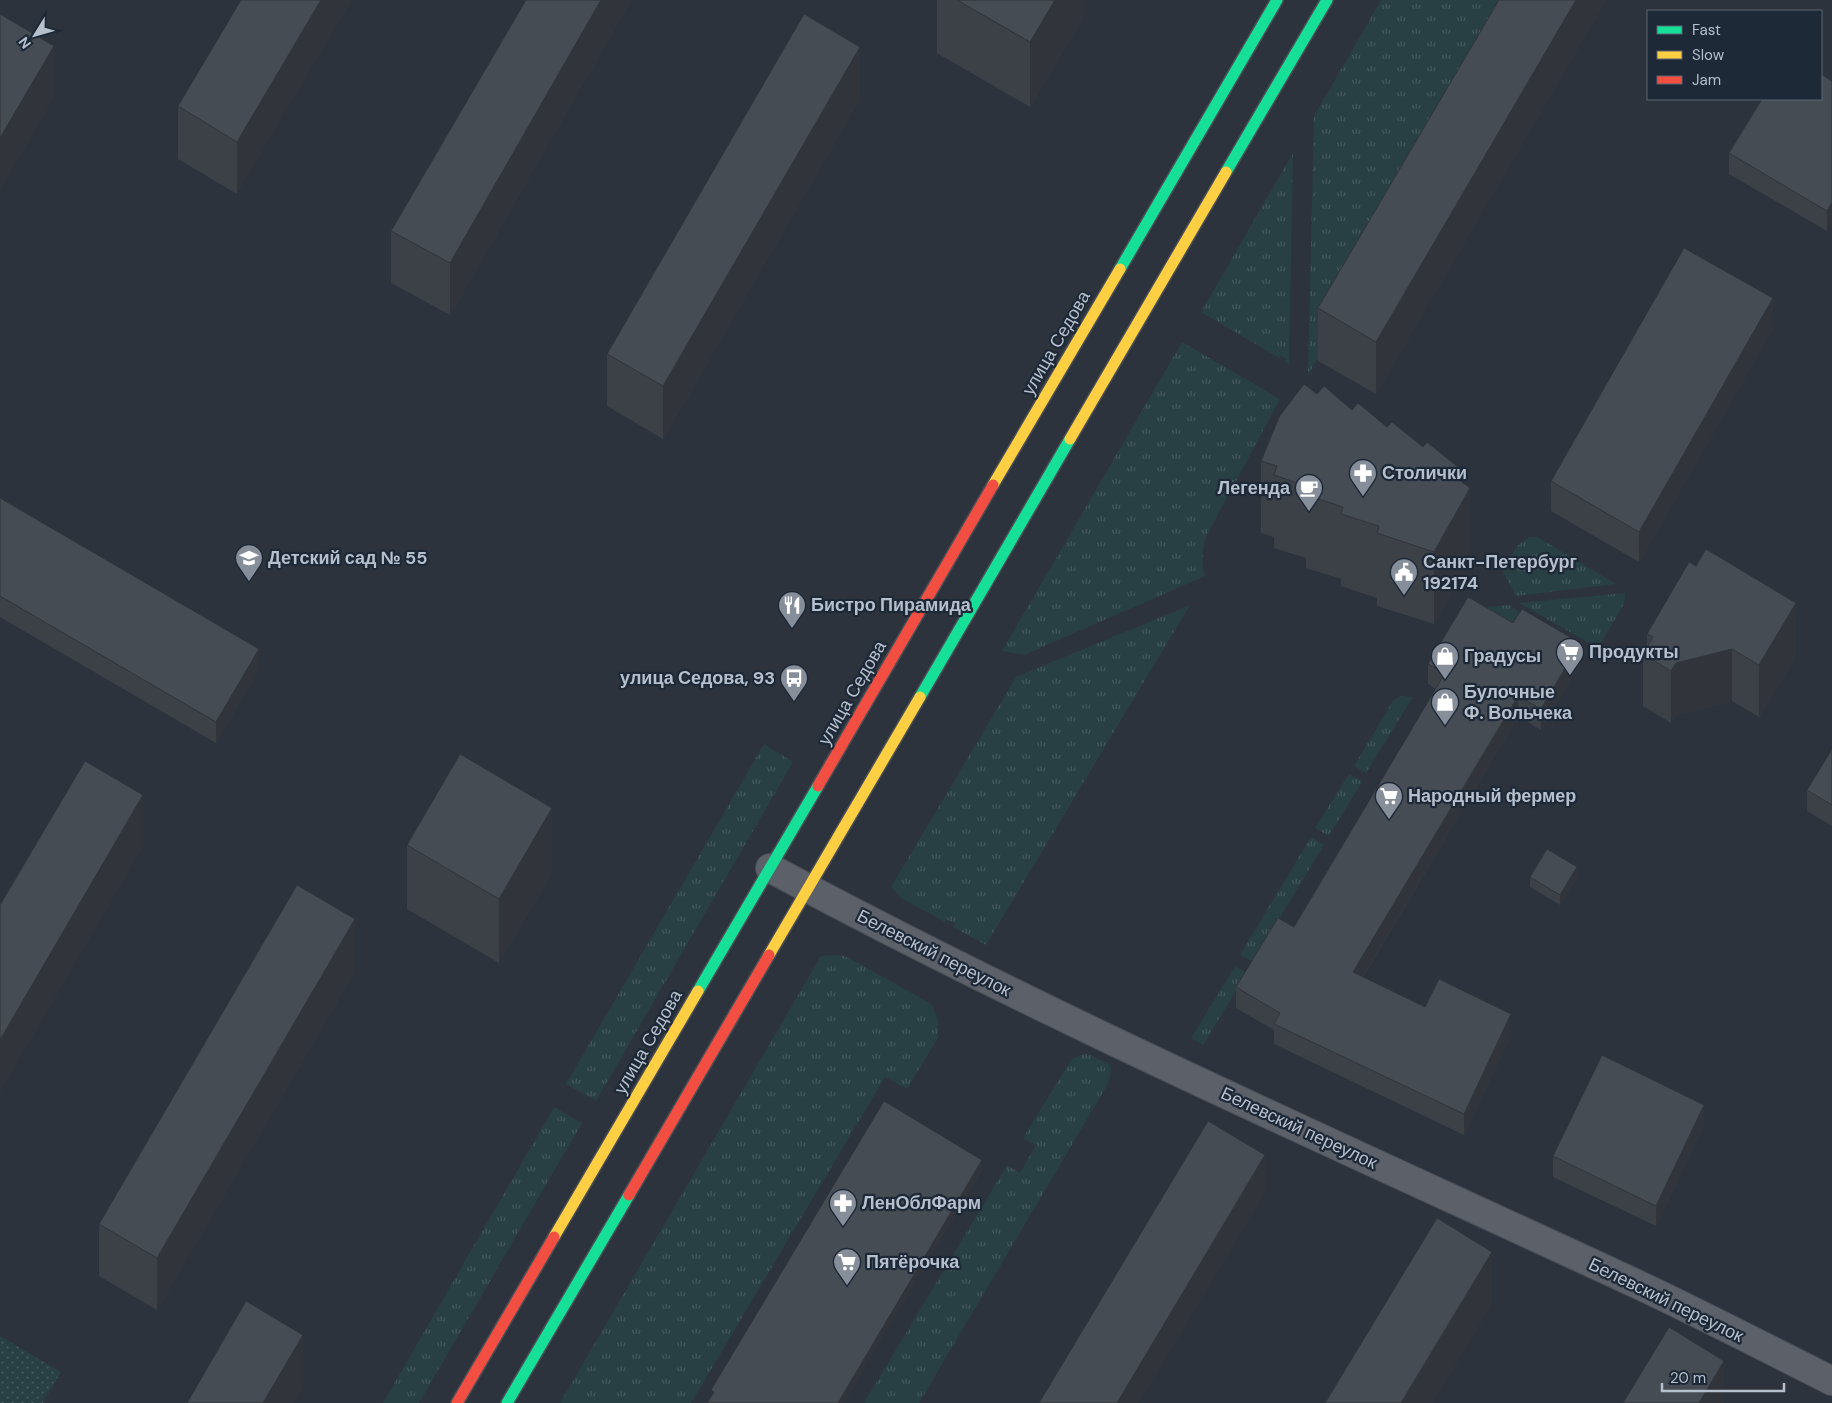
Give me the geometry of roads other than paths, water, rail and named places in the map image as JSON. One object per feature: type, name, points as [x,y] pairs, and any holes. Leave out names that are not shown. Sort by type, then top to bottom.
[{"type":"main road","name":"улица Седова","points":[[457,1403],[1277,0]]},
{"type":"main road","points":[[507,1403],[1327,0]]},
{"type":"street","name":"Белевский переулок","points":[[770,868],[1081,1026],[1644,1288],[1832,1380]]},
{"type":"place","name":"Столички","points":[[1363,497]]},
{"type":"place","name":"Легенда","points":[[1309,512]]},
{"type":"place","name":"Детский сад № 55","points":[[249,582]]},
{"type":"place","name":"Санкт-Петербург 192174","points":[[1404,596]]},
{"type":"place","name":"Бистро Пирамида","points":[[792,629]]},
{"type":"place","name":"Продукты","points":[[1570,676]]},
{"type":"place","name":"Градусы","points":[[1445,680]]},
{"type":"place","name":"улица Седова, 93","points":[[794,702]]},
{"type":"place","name":"Булочные Ф. Вольчека","points":[[1445,726]]},
{"type":"place","name":"Народный фермер","points":[[1389,820]]},
{"type":"place","name":"ЛенОблФарм","points":[[843,1227]]},
{"type":"place","name":"Пятёрочка","points":[[847,1286]]}]
